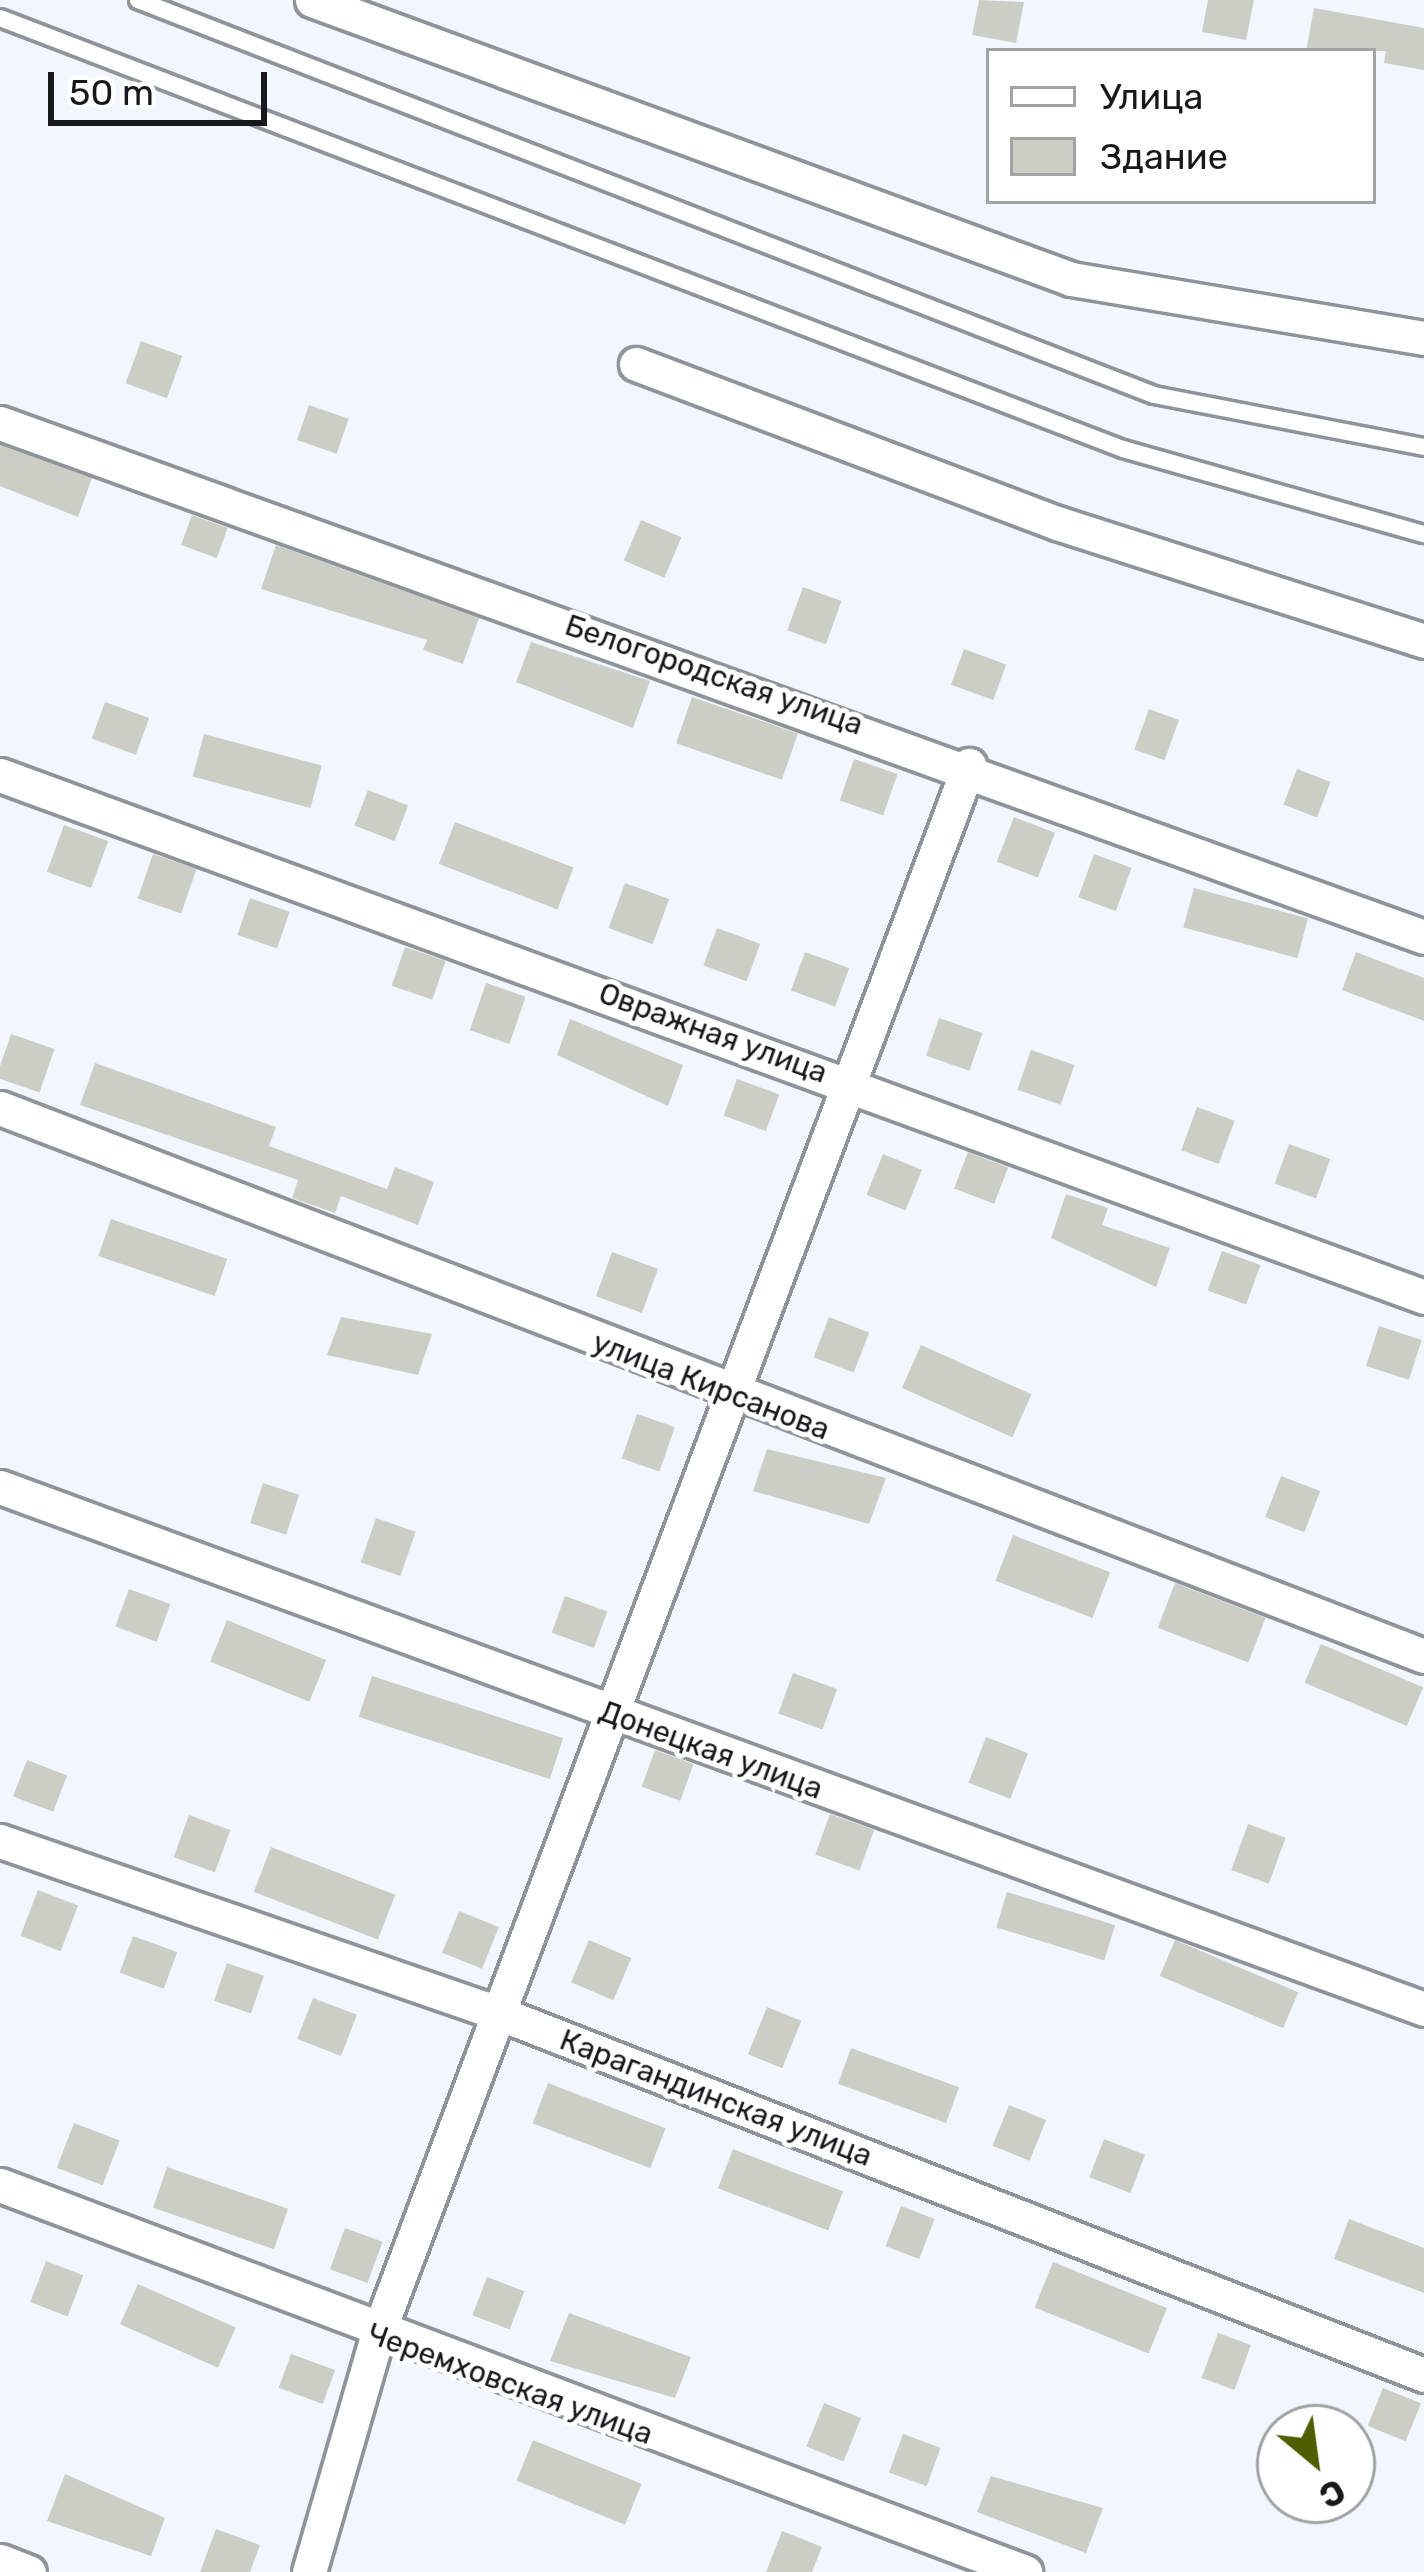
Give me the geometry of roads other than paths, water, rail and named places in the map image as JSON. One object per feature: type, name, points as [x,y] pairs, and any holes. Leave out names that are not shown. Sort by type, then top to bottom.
[{"type":"street","points":[[312,0],[1071,279],[1424,338]]},
{"type":"street","points":[[636,364],[1078,530],[1424,641]]},
{"type":"street","name":"Белогородская улица","points":[[0,423],[968,765],[1424,937]]},
{"type":"street","points":[[309,2572],[376,2336],[968,765]]},
{"type":"street","name":"Овражная улица","points":[[0,775],[849,1082],[1424,1297]]},
{"type":"street","name":"улица Кирсанова","points":[[0,1108],[729,1394],[1424,1656]]},
{"type":"street","name":"Донецкая улица","points":[[0,1487],[1424,2009]]},
{"type":"street","name":"Карагандинская улица","points":[[0,1841],[501,2014],[1424,2375]]},
{"type":"street","name":"Черемховская улица","points":[[0,2185],[376,2336],[1025,2572]]},
{"type":"street","points":[[0,2561],[29,2572]]},
{"type":"lane","points":[[138,0],[1154,395],[1424,447]]},
{"type":"lane","points":[[0,18],[1123,449],[1424,535]]}]
